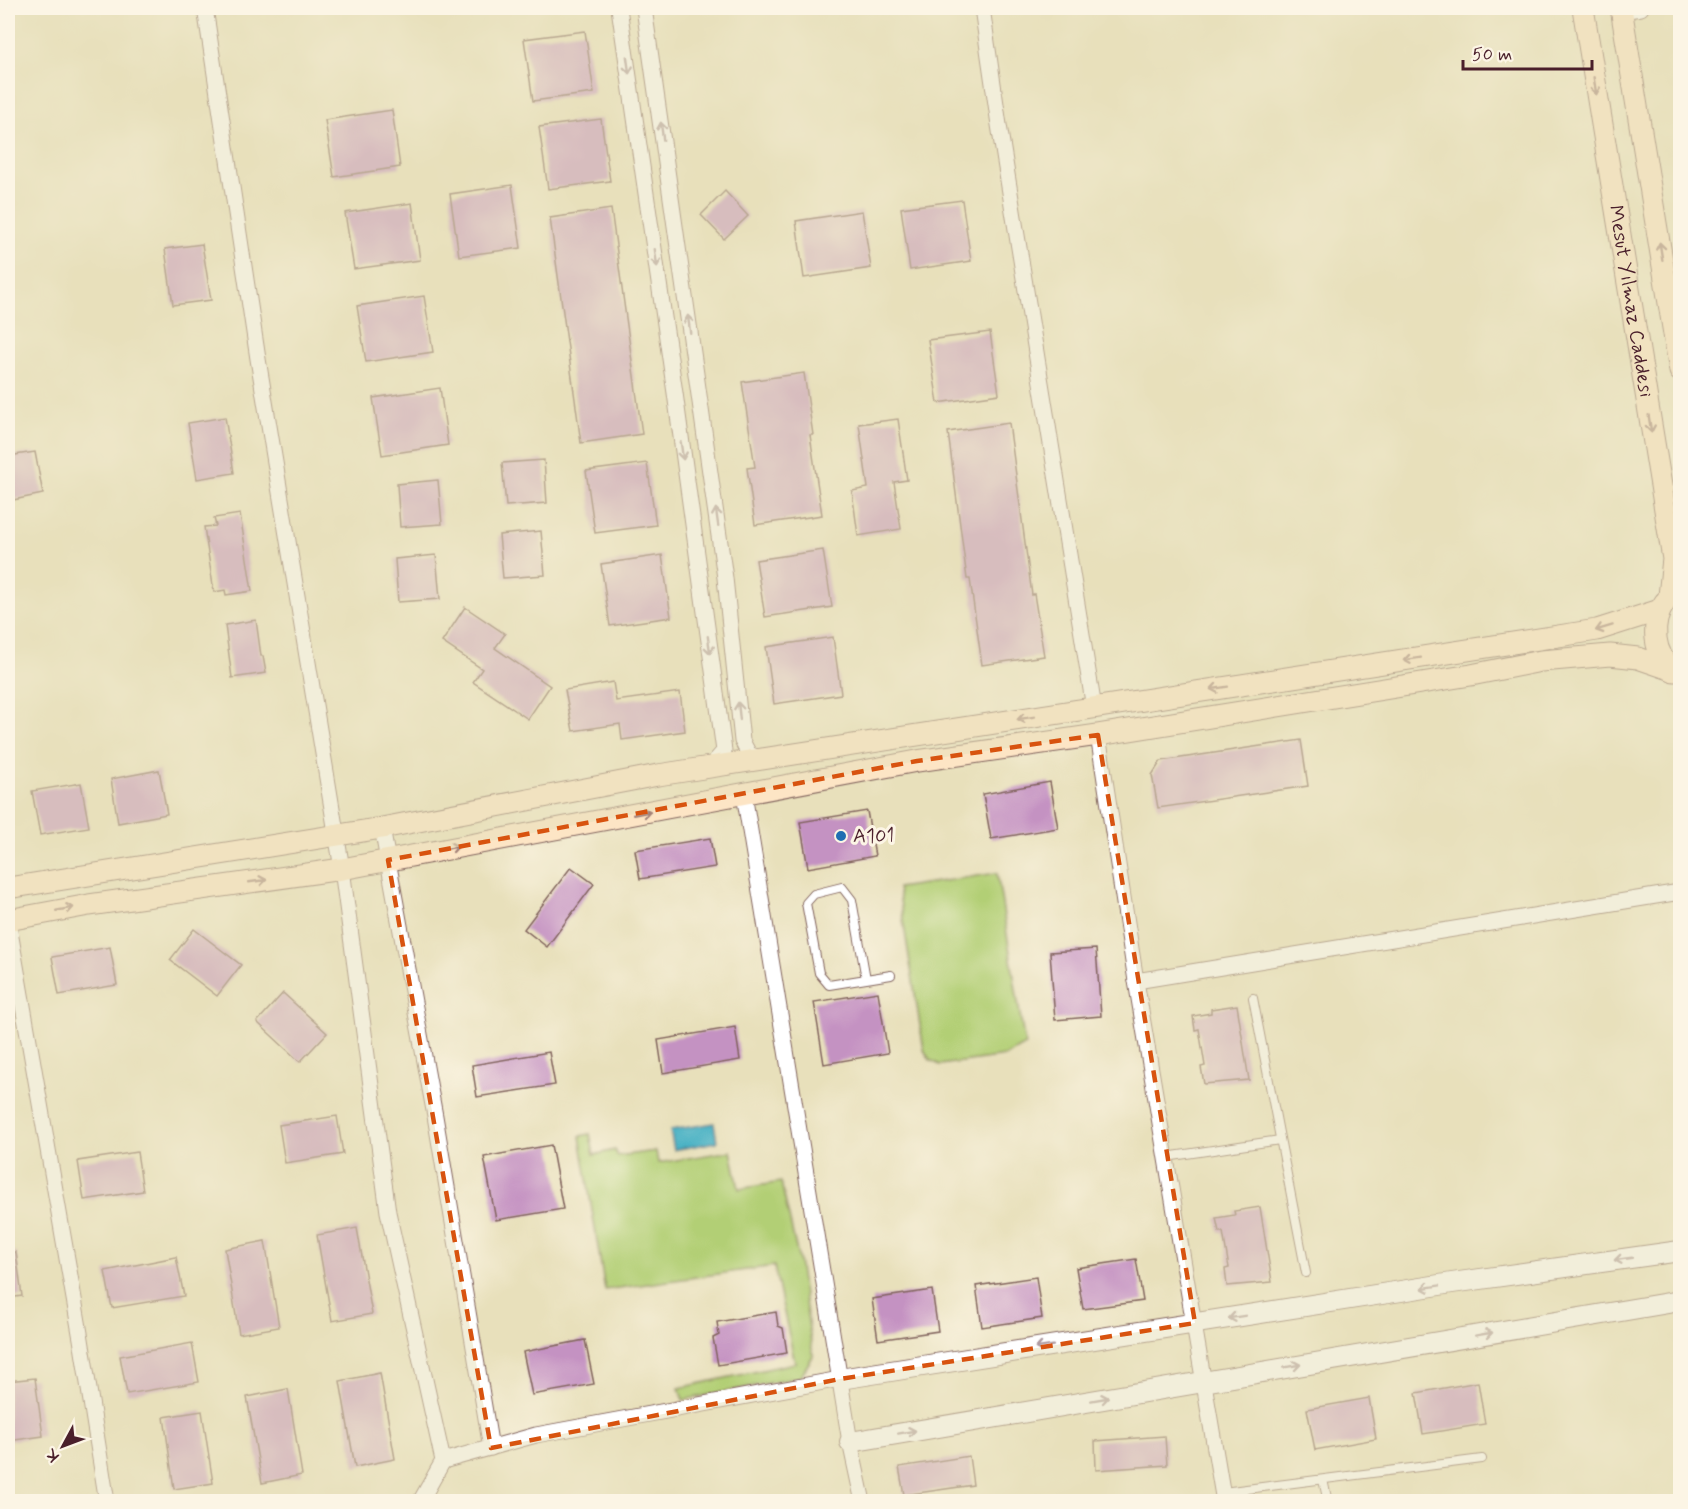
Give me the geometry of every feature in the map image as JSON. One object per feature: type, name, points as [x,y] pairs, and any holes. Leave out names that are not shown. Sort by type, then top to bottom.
[{"type":"main road","name":"Mesut Yılmaz Caddesi","points":[[1583,8],[1673,558],[1670,598],[1655,625],[1655,641],[1661,656],[1676,672]]},
{"type":"main road","name":"Mesut Yılmaz Caddesi","points":[[1628,9],[1680,371]]},
{"type":"main road","points":[[8,888],[382,828],[658,775],[1597,630],[1670,598]]},
{"type":"main road","points":[[8,920],[98,903],[342,869],[917,761],[1098,735],[1541,662],[1610,655],[1638,658],[1676,672]]},
{"type":"street","points":[[205,8],[258,359],[342,869],[388,1212],[443,1461],[420,1502]]},
{"type":"street","points":[[619,8],[674,382],[724,751],[710,767]]},
{"type":"street","points":[[644,8],[725,578],[742,741],[749,754],[761,759]]},
{"type":"street","points":[[982,8],[1094,708]]},
{"type":"street","points":[[1098,735],[1136,981],[1224,1497]]},
{"type":"street","points":[[744,794],[850,1442],[862,1502]]},
{"type":"street","points":[[382,828],[435,1116],[491,1448]]},
{"type":"street","points":[[1136,981],[1680,892]]},
{"type":"street","points":[[8,920],[107,1502]]},
{"type":"street","points":[[443,1461],[536,1435],[840,1379],[1452,1283],[1680,1251]]},
{"type":"street","points":[[850,1442],[1680,1301]]},
{"type":"lane","points":[[866,979],[852,900],[842,887],[814,894],[806,903],[820,977],[829,985],[891,975]]},
{"type":"lane","points":[[1253,998],[1306,1273]]},
{"type":"lane","points":[[1166,1157],[1280,1140]]},
{"type":"lane","points":[[1224,1497],[1323,1480],[1482,1460]]},
{"type":"lane","points":[[1323,1480],[1328,1502]]},
{"type":"highlighted area","points":[[1098,735],[1195,1323],[840,1379],[491,1448],[388,860],[917,761]]},
{"type":"green space","points":[[997,873],[1025,1045],[1005,1056],[940,1065],[930,1060],[924,1050],[898,888]]},
{"type":"green space","points":[[590,1134],[594,1155],[615,1150],[617,1156],[656,1151],[658,1163],[731,1151],[739,1189],[781,1182],[799,1261],[813,1356],[800,1377],[683,1400],[679,1388],[795,1363],[774,1266],[605,1290],[580,1136]]},
{"type":"water","points":[[714,1123],[717,1142],[674,1150],[670,1130]]},
{"type":"building","points":[[585,31],[594,93],[533,101],[524,39]]},
{"type":"building","points":[[392,110],[400,167],[334,177],[325,120]]},
{"type":"building","points":[[601,119],[610,181],[548,189],[539,127]]},
{"type":"building","points":[[512,185],[521,248],[459,256],[450,194]]},
{"type":"building","points":[[725,191],[748,216],[724,239],[701,215]]},
{"type":"building","points":[[962,200],[971,261],[910,270],[901,208]]},
{"type":"building","points":[[412,203],[420,260],[354,269],[345,213]]},
{"type":"building","points":[[611,209],[642,434],[581,443],[550,218]]},
{"type":"building","points":[[862,211],[871,268],[804,278],[796,221]]},
{"type":"building","points":[[202,244],[211,300],[173,305],[165,249]]},
{"type":"building","points":[[424,296],[433,352],[366,362],[357,306]]},
{"type":"building","points":[[990,332],[999,394],[938,403],[928,340]]},
{"type":"building","points":[[804,373],[813,435],[810,435],[822,515],[755,525],[747,468],[755,467],[742,382]]},
{"type":"building","points":[[440,388],[448,445],[382,455],[373,398]]},
{"type":"building","points":[[225,417],[234,473],[197,479],[188,423]]},
{"type":"building","points":[[898,419],[907,480],[894,482],[901,529],[858,536],[852,491],[868,488],[859,424]]},
{"type":"building","points":[[1009,423],[1032,595],[1034,594],[1044,656],[982,665],[970,579],[967,579],[948,432]]},
{"type":"building","points":[[35,452],[43,494],[8,501],[8,456]]},
{"type":"building","points":[[544,460],[547,503],[506,506],[502,463]]},
{"type":"building","points":[[647,463],[656,525],[595,533],[586,471]]},
{"type":"building","points":[[438,480],[442,524],[400,527],[397,484]]},
{"type":"building","points":[[240,514],[252,591],[226,595],[225,590],[214,592],[204,527],[216,526],[214,518]]},
{"type":"building","points":[[541,531],[545,575],[503,578],[499,535]]},
{"type":"building","points":[[823,550],[832,607],[765,617],[756,560]]},
{"type":"building","points":[[436,555],[440,599],[398,602],[395,559]]},
{"type":"building","points":[[662,555],[671,617],[610,626],[601,564]]},
{"type":"building","points":[[465,607],[505,634],[495,648],[550,686],[528,719],[473,682],[482,669],[442,642]]},
{"type":"building","points":[[256,620],[266,673],[232,678],[225,625]]},
{"type":"building","points":[[833,637],[841,694],[774,704],[766,647]]},
{"type":"building","points":[[613,682],[616,701],[680,692],[685,731],[622,740],[620,724],[573,731],[565,690]]},
{"type":"building","points":[[1301,740],[1308,786],[1158,808],[1152,775],[1161,761]]},
{"type":"building","points":[[159,770],[167,814],[118,823],[111,779]]},
{"type":"building","points":[[1050,782],[1058,828],[991,839],[983,794]]},
{"type":"building","points":[[81,783],[89,827],[40,835],[32,791]]},
{"type":"building","points":[[867,811],[875,856],[808,868],[800,822]]},
{"type":"building","points":[[710,838],[715,867],[640,879],[635,850]]},
{"type":"building","points":[[571,867],[594,884],[547,947],[524,929]]},
{"type":"building","points":[[194,929],[241,965],[217,996],[170,960]]},
{"type":"building","points":[[110,947],[117,985],[59,995],[52,957]]},
{"type":"building","points":[[1096,949],[1101,1016],[1055,1020],[1050,952]]},
{"type":"building","points":[[878,992],[888,1053],[824,1064],[814,1002]]},
{"type":"building","points":[[283,993],[327,1033],[300,1062],[257,1022]]},
{"type":"building","points":[[1237,1005],[1249,1080],[1204,1084],[1201,1067],[1205,1066],[1199,1029],[1195,1030],[1193,1016],[1211,1013],[1211,1009]]},
{"type":"building","points":[[735,1027],[740,1060],[663,1073],[658,1040]]},
{"type":"building","points":[[549,1052],[555,1085],[477,1097],[472,1065]]},
{"type":"building","points":[[337,1116],[343,1154],[285,1163],[279,1125]]},
{"type":"building","points":[[551,1145],[563,1209],[496,1220],[484,1157]]},
{"type":"building","points":[[137,1152],[143,1191],[84,1200],[78,1161]]},
{"type":"building","points":[[1260,1207],[1272,1282],[1227,1286],[1225,1269],[1229,1268],[1223,1232],[1219,1232],[1216,1218],[1235,1215],[1234,1211]]},
{"type":"building","points":[[357,1228],[372,1314],[332,1321],[317,1235]]},
{"type":"building","points":[[265,1241],[279,1327],[239,1334],[225,1249]]},
{"type":"building","points":[[8,1252],[16,1252],[22,1296],[8,1298]]},
{"type":"building","points":[[176,1257],[184,1296],[112,1308],[105,1271]]},
{"type":"building","points":[[1136,1259],[1143,1301],[1083,1309],[1076,1268]]},
{"type":"building","points":[[1036,1277],[1042,1318],[982,1327],[976,1286]]},
{"type":"building","points":[[932,1290],[938,1331],[878,1340],[872,1299]]},
{"type":"building","points":[[776,1312],[778,1326],[783,1328],[787,1353],[718,1365],[713,1338],[719,1335],[717,1322]]},
{"type":"building","points":[[585,1340],[594,1384],[532,1395],[523,1352]]},
{"type":"building","points":[[192,1343],[199,1382],[127,1394],[120,1356]]},
{"type":"building","points":[[380,1373],[395,1459],[355,1467],[340,1381]]},
{"type":"building","points":[[35,1378],[43,1436],[8,1441],[8,1381]]},
{"type":"building","points":[[1478,1382],[1485,1424],[1423,1434],[1416,1393]]},
{"type":"building","points":[[288,1389],[302,1475],[262,1483],[247,1397]]},
{"type":"building","points":[[1369,1398],[1376,1439],[1315,1450],[1307,1409]]},
{"type":"building","points":[[202,1411],[213,1483],[174,1489],[164,1417]]},
{"type":"building","points":[[1165,1436],[1167,1465],[1096,1470],[1095,1441]]},
{"type":"building","points":[[969,1456],[973,1485],[904,1495],[899,1467]]},
{"type":"place","name":"A101","points":[[841,836]]}]
